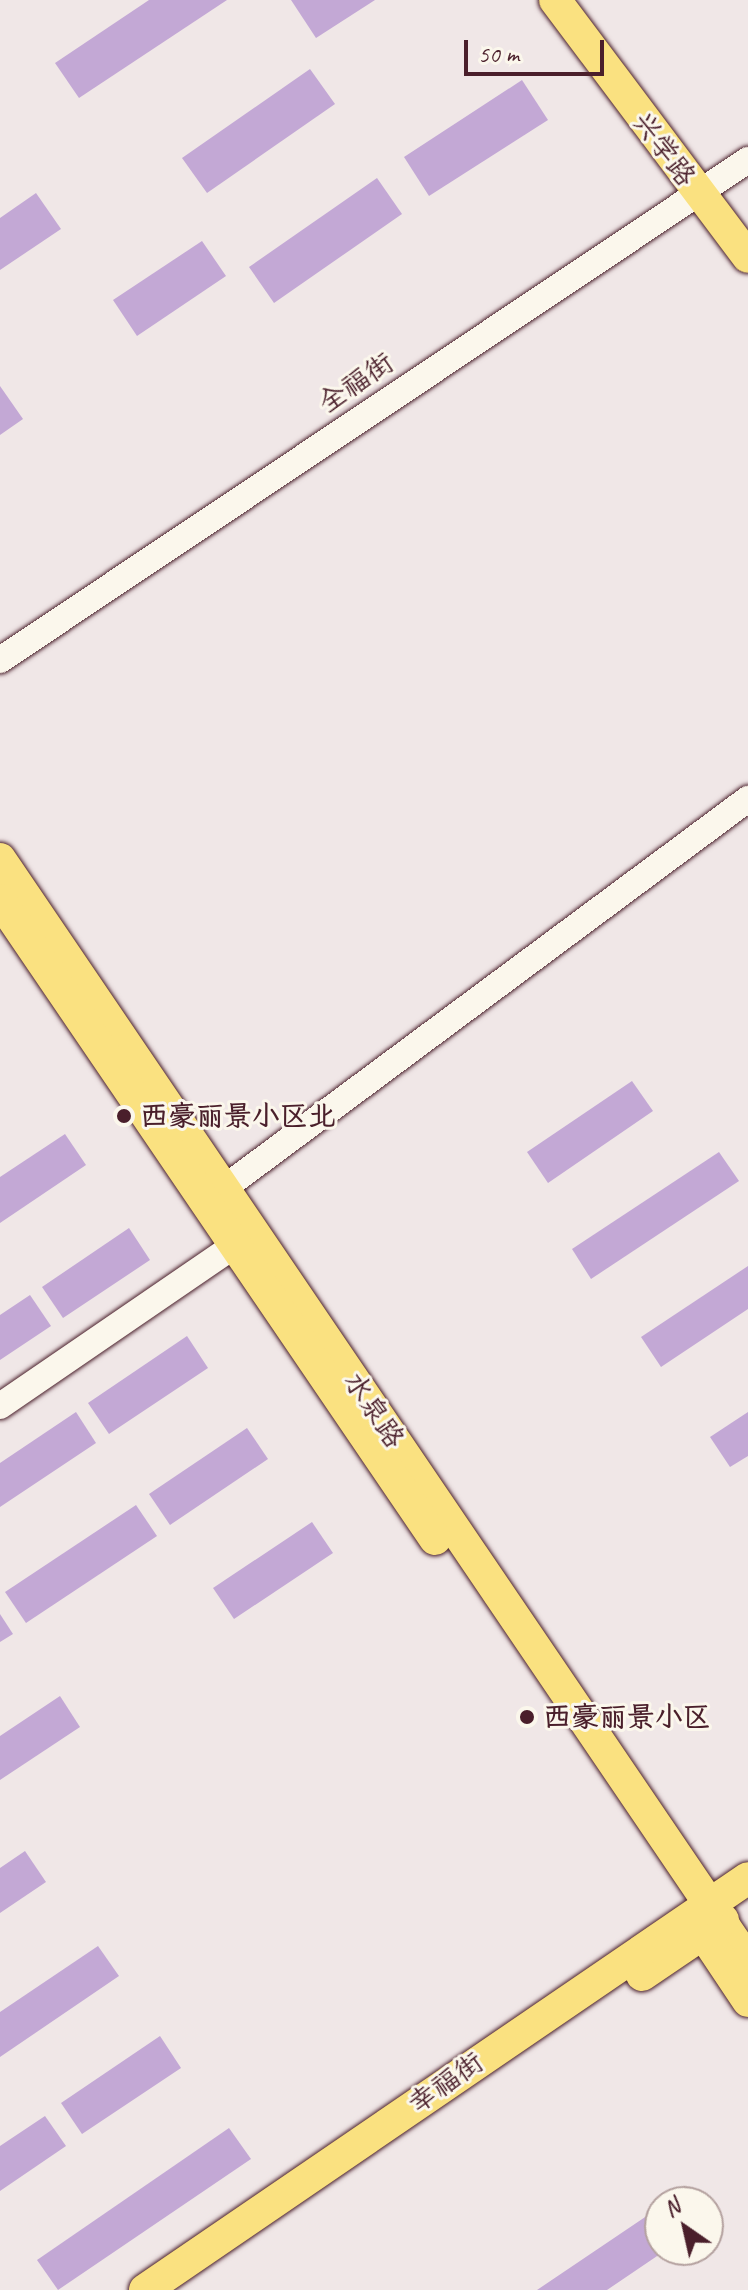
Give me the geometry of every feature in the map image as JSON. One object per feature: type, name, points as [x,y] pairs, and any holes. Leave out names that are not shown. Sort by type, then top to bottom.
[{"type":"main road","name":"兴学路","points":[[555,0],[748,257]]},
{"type":"main road","name":"水泉路","points":[[0,859],[215,1195],[706,1919],[748,2001]]},
{"type":"main road","name":"水泉路","points":[[0,900],[215,1195],[235,1245],[706,1919],[748,1961]]},
{"type":"main road","name":"幸福街","points":[[180,2290],[706,1919],[748,1878]]},
{"type":"main road","name":"幸福街","points":[[145,2290],[706,1919],[748,1903]]},
{"type":"street","name":"全福街","points":[[0,660],[748,160]]},
{"type":"street","points":[[215,1195],[748,799]]},
{"type":"street","points":[[0,1406],[235,1245]]},
{"type":"building","points":[[149,0],[227,0],[79,98],[55,63]]},
{"type":"building","points":[[291,0],[375,0],[316,38]]},
{"type":"building","points":[[310,69],[335,104],[207,193],[182,158]]},
{"type":"building","points":[[522,80],[548,120],[429,196],[404,157]]},
{"type":"building","points":[[377,178],[402,214],[274,303],[249,267]]},
{"type":"building","points":[[36,193],[61,229],[0,270],[0,218]]},
{"type":"building","points":[[202,241],[226,276],[137,336],[113,300]]},
{"type":"building","points":[[0,386],[23,419],[0,435]]},
{"type":"building","points":[[632,1081],[653,1111],[548,1183],[527,1152]]},
{"type":"building","points":[[65,1134],[86,1165],[0,1223],[0,1177]]},
{"type":"building","points":[[719,1152],[739,1181],[591,1279],[572,1249]]},
{"type":"building","points":[[129,1228],[150,1260],[63,1318],[42,1287]]},
{"type":"building","points":[[748,1266],[748,1309],[661,1367],[641,1337]]},
{"type":"building","points":[[30,1295],[51,1326],[0,1360],[0,1315]]},
{"type":"building","points":[[187,1336],[208,1368],[109,1434],[88,1403]]},
{"type":"building","points":[[76,1412],[96,1443],[0,1507],[0,1463]]},
{"type":"building","points":[[748,1412],[748,1456],[730,1467],[710,1437]]},
{"type":"building","points":[[247,1428],[268,1459],[170,1525],[149,1494]]},
{"type":"building","points":[[136,1505],[157,1536],[26,1623],[5,1592]]},
{"type":"building","points":[[312,1522],[333,1553],[234,1619],[213,1588]]},
{"type":"building","points":[[0,1614],[13,1634],[0,1642]]},
{"type":"building","points":[[60,1696],[80,1727],[0,1780],[0,1736]]},
{"type":"building","points":[[25,1851],[46,1882],[0,1913],[0,1868]]},
{"type":"building","points":[[98,1946],[119,1976],[0,2057],[0,2012]]},
{"type":"building","points":[[160,2036],[181,2068],[82,2134],[61,2103]]},
{"type":"building","points":[[45,2116],[66,2146],[0,2191],[0,2146]]},
{"type":"building","points":[[229,2128],[251,2159],[58,2290],[37,2260]]},
{"type":"building","points":[[644,2218],[644,2265],[607,2290],[537,2290]]},
{"type":"place","name":"西豪丽景小区北","points":[[124,1116]]},
{"type":"place","name":"西豪丽景小区","points":[[527,1717]]}]
